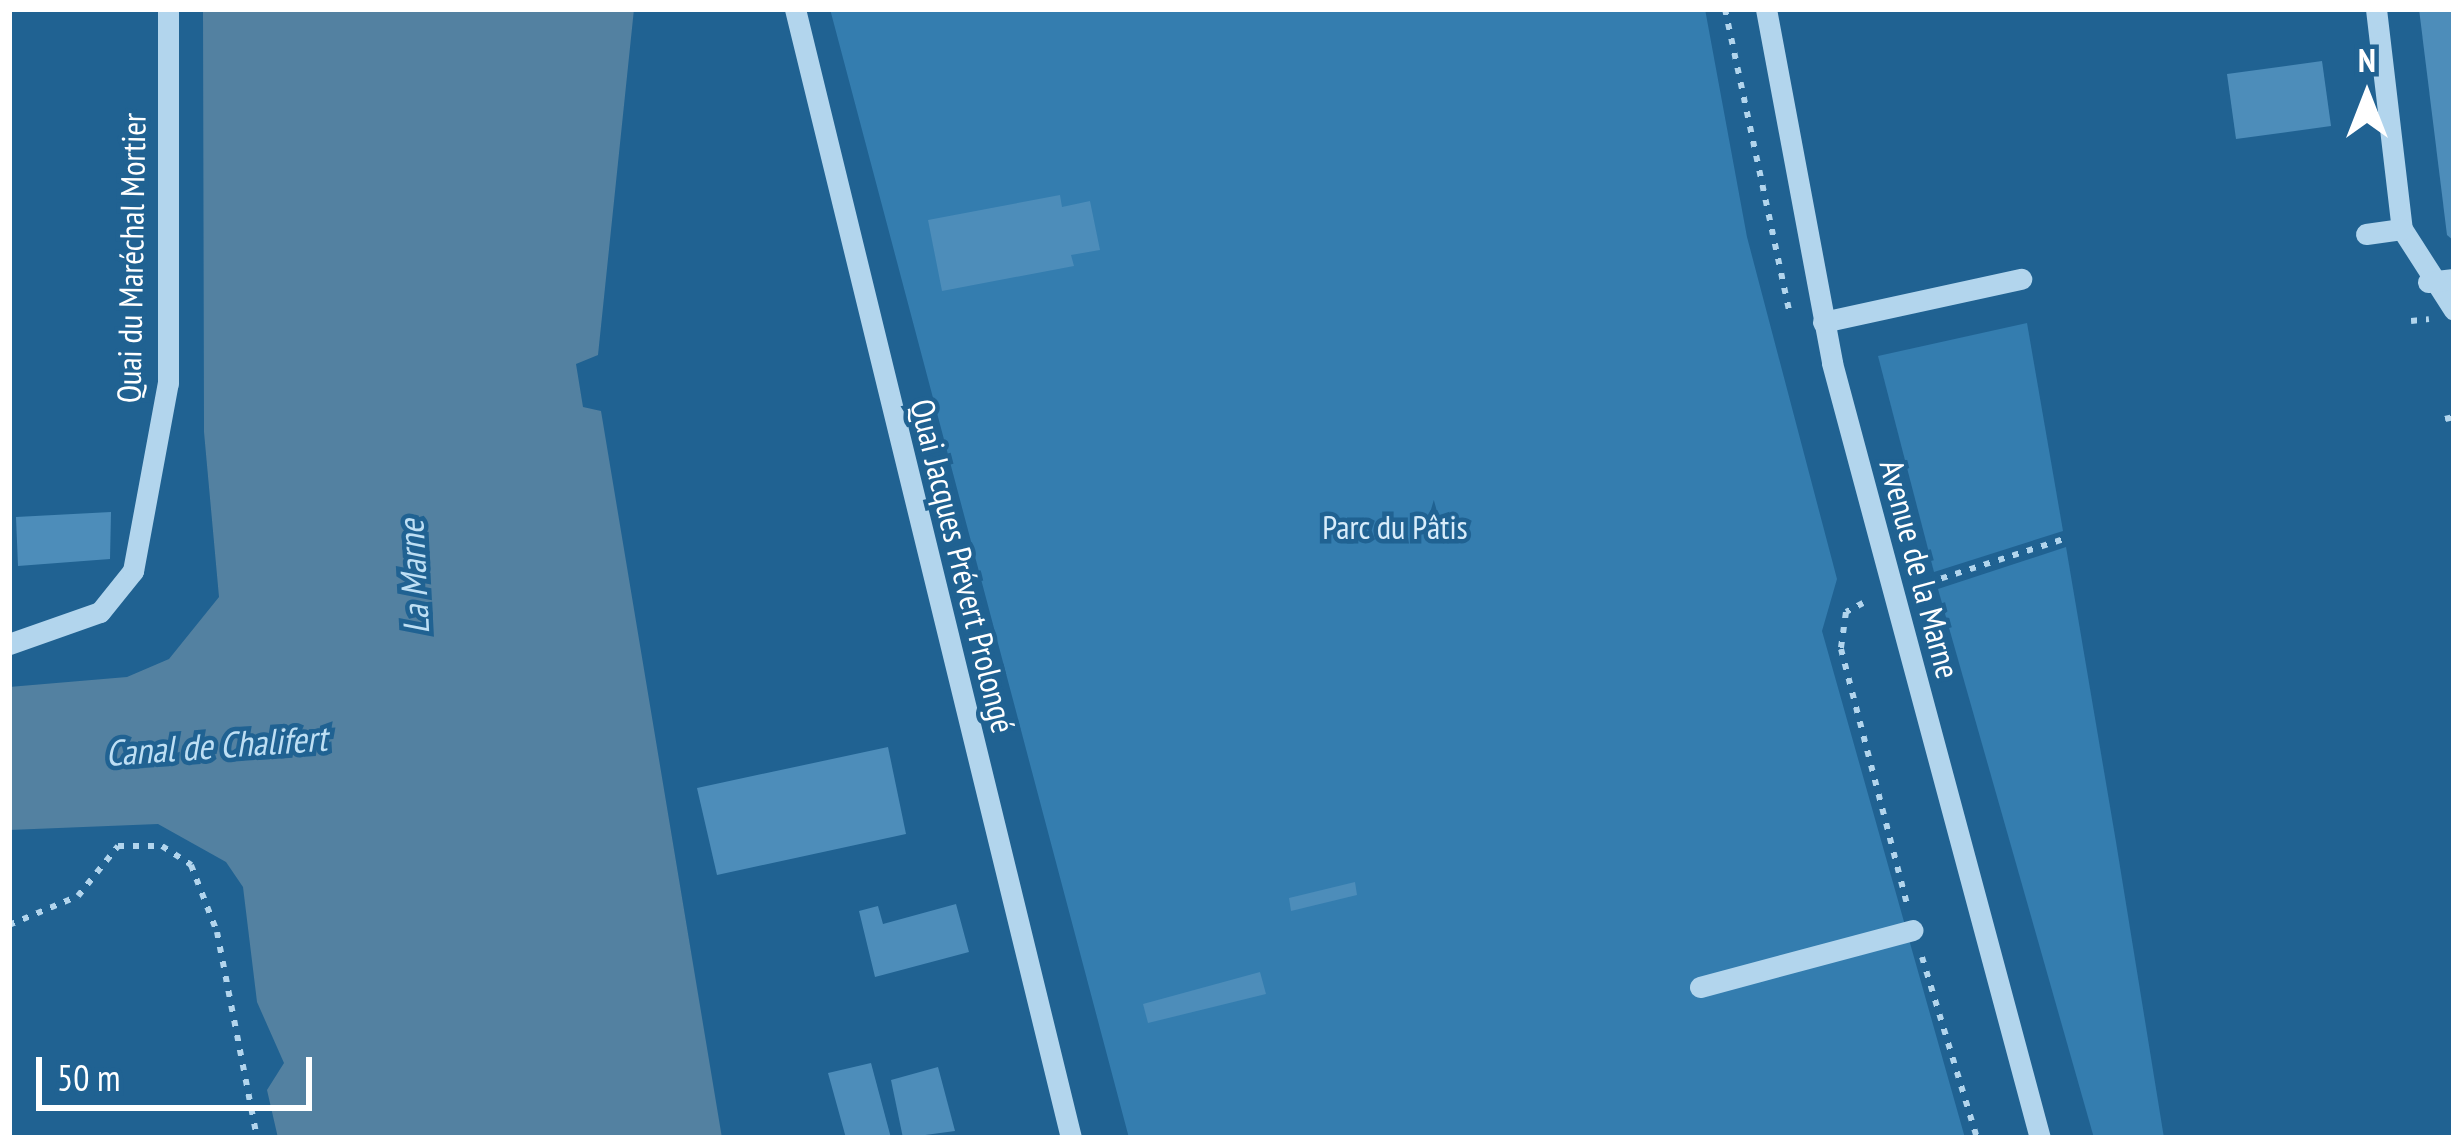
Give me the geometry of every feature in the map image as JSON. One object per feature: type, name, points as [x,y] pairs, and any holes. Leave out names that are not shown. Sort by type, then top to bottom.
[{"type":"street","name":"Quai du Maréchal Mortier","points":[[9,644],[100,612],[133,571],[168,383],[168,9]]},
{"type":"street","name":"Quai Jacques Prévert Prolongé","points":[[796,9],[1071,1138]]},
{"type":"street","name":"Avenue de la Marne","points":[[1766,9],[1823,322],[2040,1138]]},
{"type":"street","points":[[2376,9],[2402,229],[2428,282],[2454,310]]},
{"type":"street","points":[[2366,234],[2402,229]]},
{"type":"street","points":[[1823,322],[2020,279]]},
{"type":"street","points":[[2428,282],[2454,279]]},
{"type":"street","points":[[1700,987],[1913,930]]},
{"type":"path","points":[[1927,583],[2065,539]]},
{"type":"path","points":[[1863,603],[1846,612],[1841,649],[1913,930],[1977,1138]]},
{"type":"path","points":[[9,925],[78,896],[112,864],[103,853],[162,847],[203,888],[256,1138]]},
{"type":"green space","name":"Parc du Pâtis","points":[[830,9],[1705,9],[1747,237],[1837,579],[1822,631],[1965,1138],[1129,1138]]},
{"type":"green space","points":[[2027,323],[2063,531],[1934,572],[1878,356]]},
{"type":"green space","points":[[2066,547],[2164,1138],[2094,1138],[1938,589]]},
{"type":"water","points":[[203,9],[634,9],[598,355],[576,364],[583,407],[601,411],[722,1138],[278,1138],[267,1090],[284,1063],[257,1002],[243,887],[226,862],[158,824],[9,830],[9,687],[127,677],[169,659],[219,597],[204,432]]},
{"type":"building","points":[[2419,9],[2454,9],[2454,241],[2447,235]]},
{"type":"building","points":[[2322,61],[2331,126],[2236,139],[2227,74]]},
{"type":"building","points":[[1060,195],[1062,207],[1090,201],[1100,250],[1071,255],[1074,266],[942,291],[928,220]]},
{"type":"building","points":[[111,512],[110,559],[18,566],[16,517]]},
{"type":"building","points":[[888,747],[906,834],[717,875],[697,788]]},
{"type":"building","points":[[1355,882],[1357,895],[1291,911],[1289,898]]},
{"type":"building","points":[[956,904],[969,952],[875,977],[859,911],[878,906],[883,924]]},
{"type":"building","points":[[1260,972],[1266,994],[1148,1023],[1143,1004]]},
{"type":"building","points":[[871,1063],[891,1138],[846,1138],[828,1073]]},
{"type":"building","points":[[938,1067],[955,1131],[903,1138],[891,1080]]},
{"type":"water label","name":"La Marne","points":[[413,577]]},
{"type":"water label","name":"Canal de Chalifert","points":[[216,745]]}]
